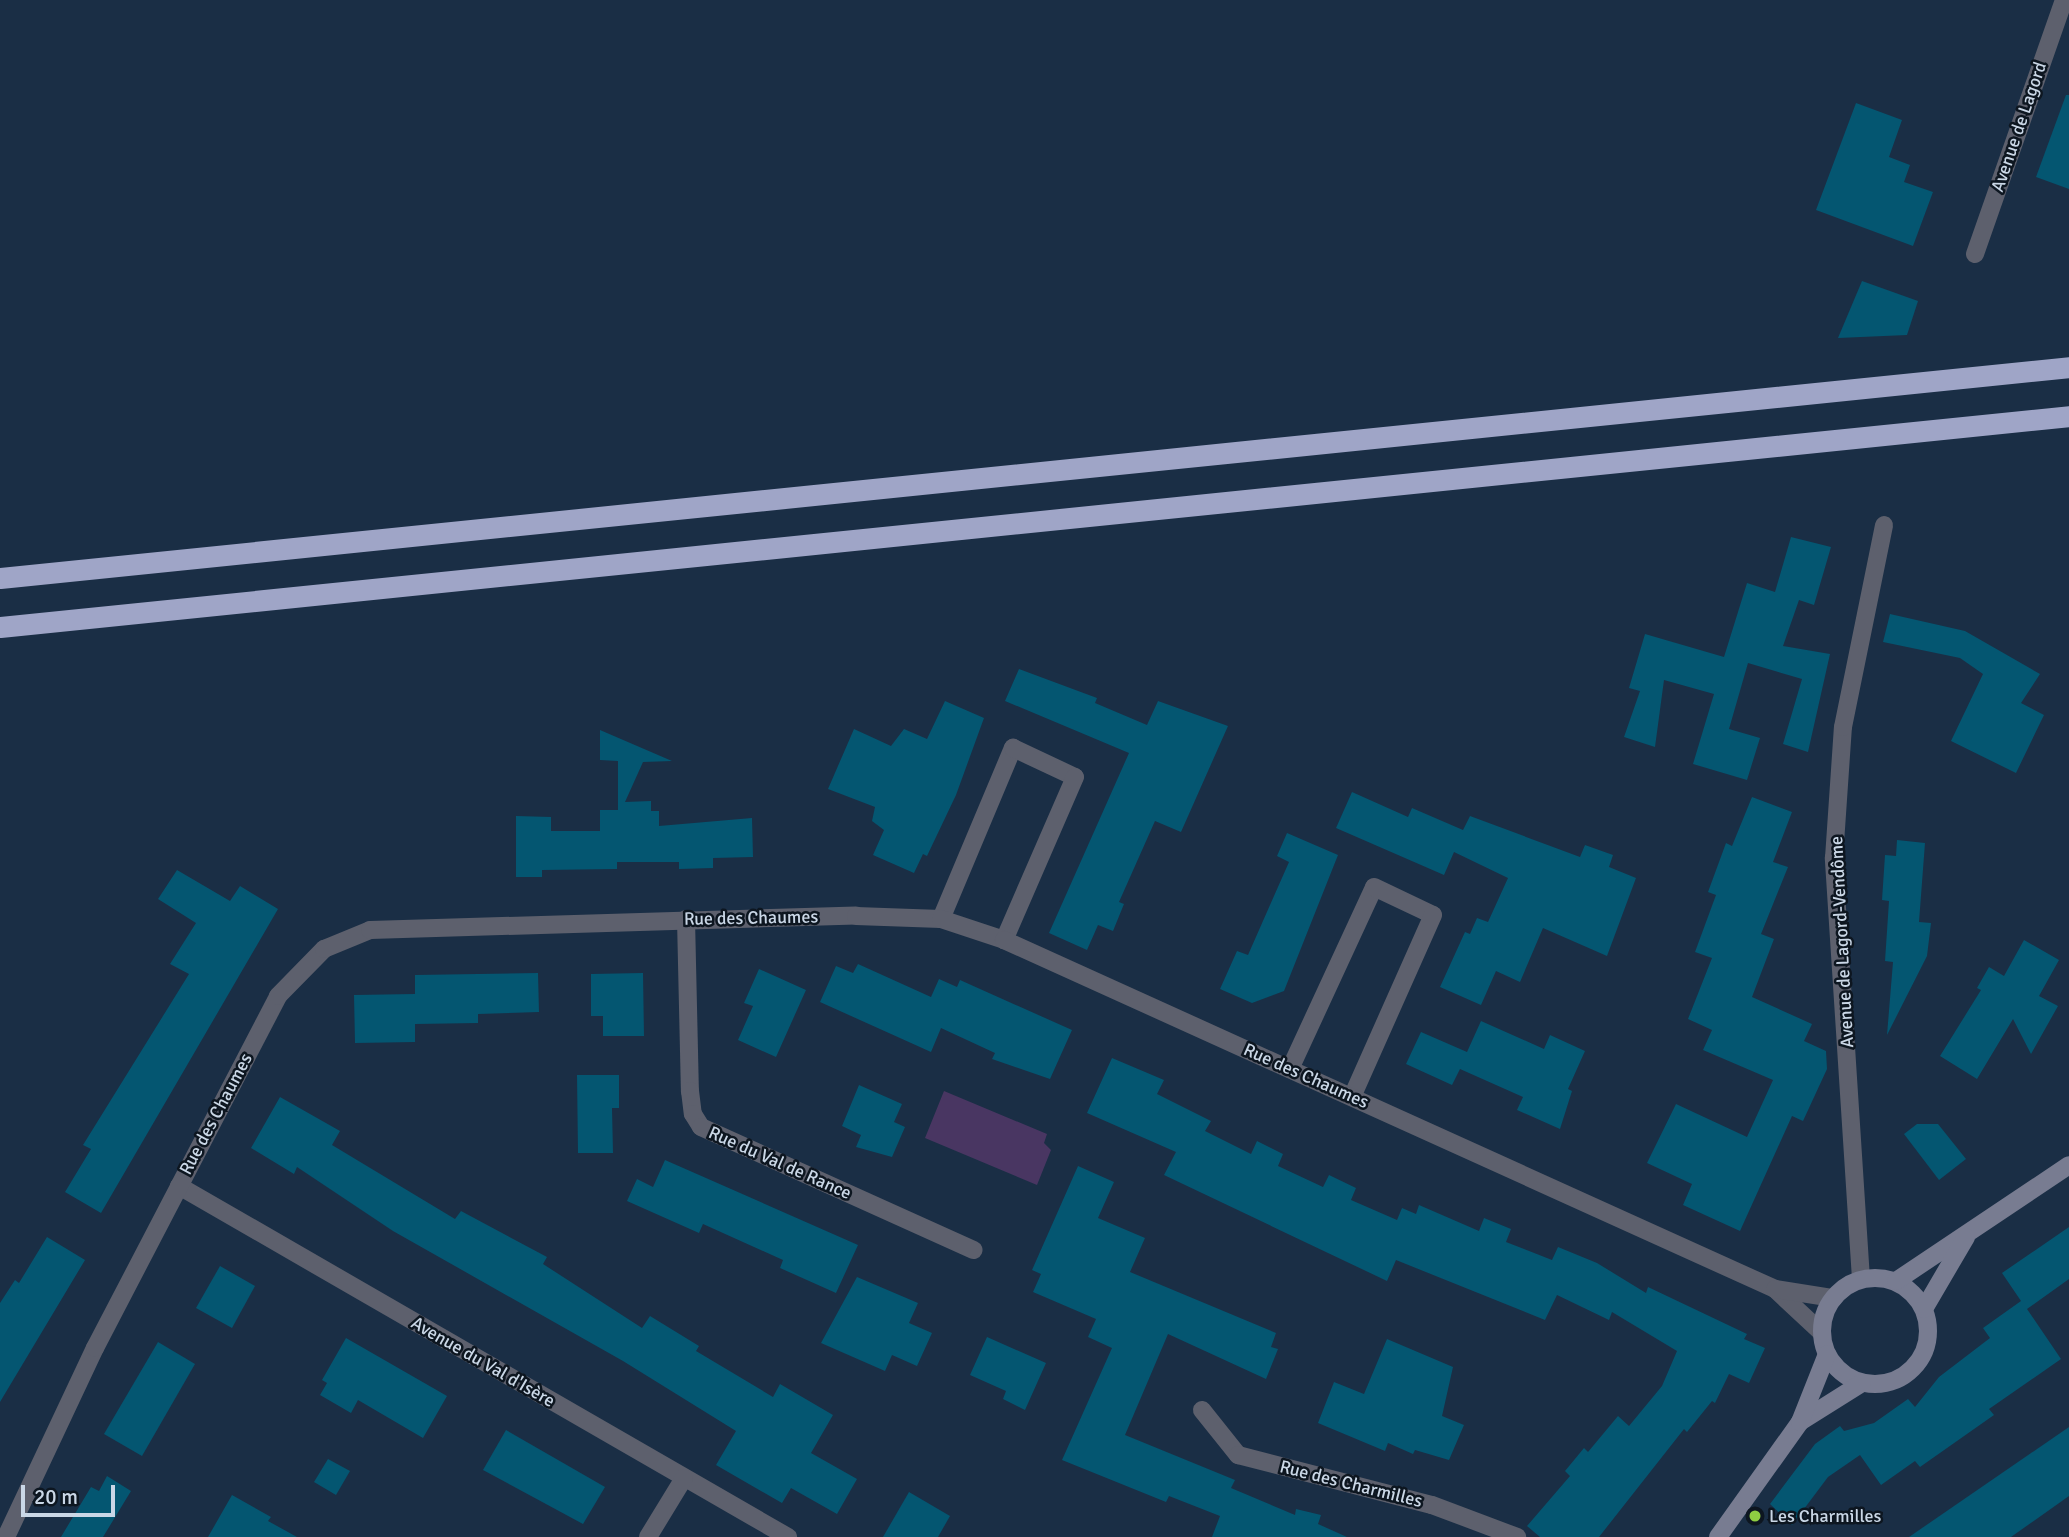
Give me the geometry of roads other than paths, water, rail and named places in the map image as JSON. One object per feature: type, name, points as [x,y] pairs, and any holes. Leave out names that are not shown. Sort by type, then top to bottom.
[{"type":"highway","points":[[0,578],[2069,367]]},
{"type":"highway","points":[[0,627],[2069,416]]},
{"type":"street","name":"Avenue de Lagord","points":[[1975,254],[2064,0]]},
{"type":"street","name":"Avenue de Lagord-Vendôme","points":[[1861,1279],[1834,858],[1843,727],[1884,526]]},
{"type":"street","points":[[941,919],[1013,748],[1075,777],[1004,940]]},
{"type":"street","points":[[1290,1069],[1374,887],[1433,915],[1353,1097]]},
{"type":"street","name":"Rue des Chaumes","points":[[6,1537],[95,1348],[278,996],[324,949],[370,930],[686,919],[941,919],[1004,940],[1775,1289],[1833,1298]]},
{"type":"street","name":"Rue du Val de Rance","points":[[686,919],[690,1091],[693,1114],[701,1127],[974,1250]]},
{"type":"street","points":[[1896,1281],[1974,1225],[2069,1165]]},
{"type":"street","name":"Avenue du Val d'Isère","points":[[178,1186],[788,1537]]},
{"type":"street","points":[[1924,1309],[1944,1268],[1974,1225]]},
{"type":"street","points":[[1800,1422],[1862,1383],[1889,1383],[1917,1366],[1929,1335],[1924,1309],[1910,1290],[1896,1281],[1861,1279],[1833,1298],[1821,1332],[1827,1354],[1862,1383]]},
{"type":"street","name":"Rue des Chaumes","points":[[1775,1289],[1821,1332]]},
{"type":"street","points":[[1718,1537],[1800,1422],[1827,1354]]},
{"type":"street","name":"Rue des Charmilles","points":[[1202,1410],[1238,1455],[1432,1504],[1517,1537]]},
{"type":"street","points":[[648,1537],[684,1478]]},
{"type":"place","name":"Les Charmilles","points":[[1755,1516]]}]
